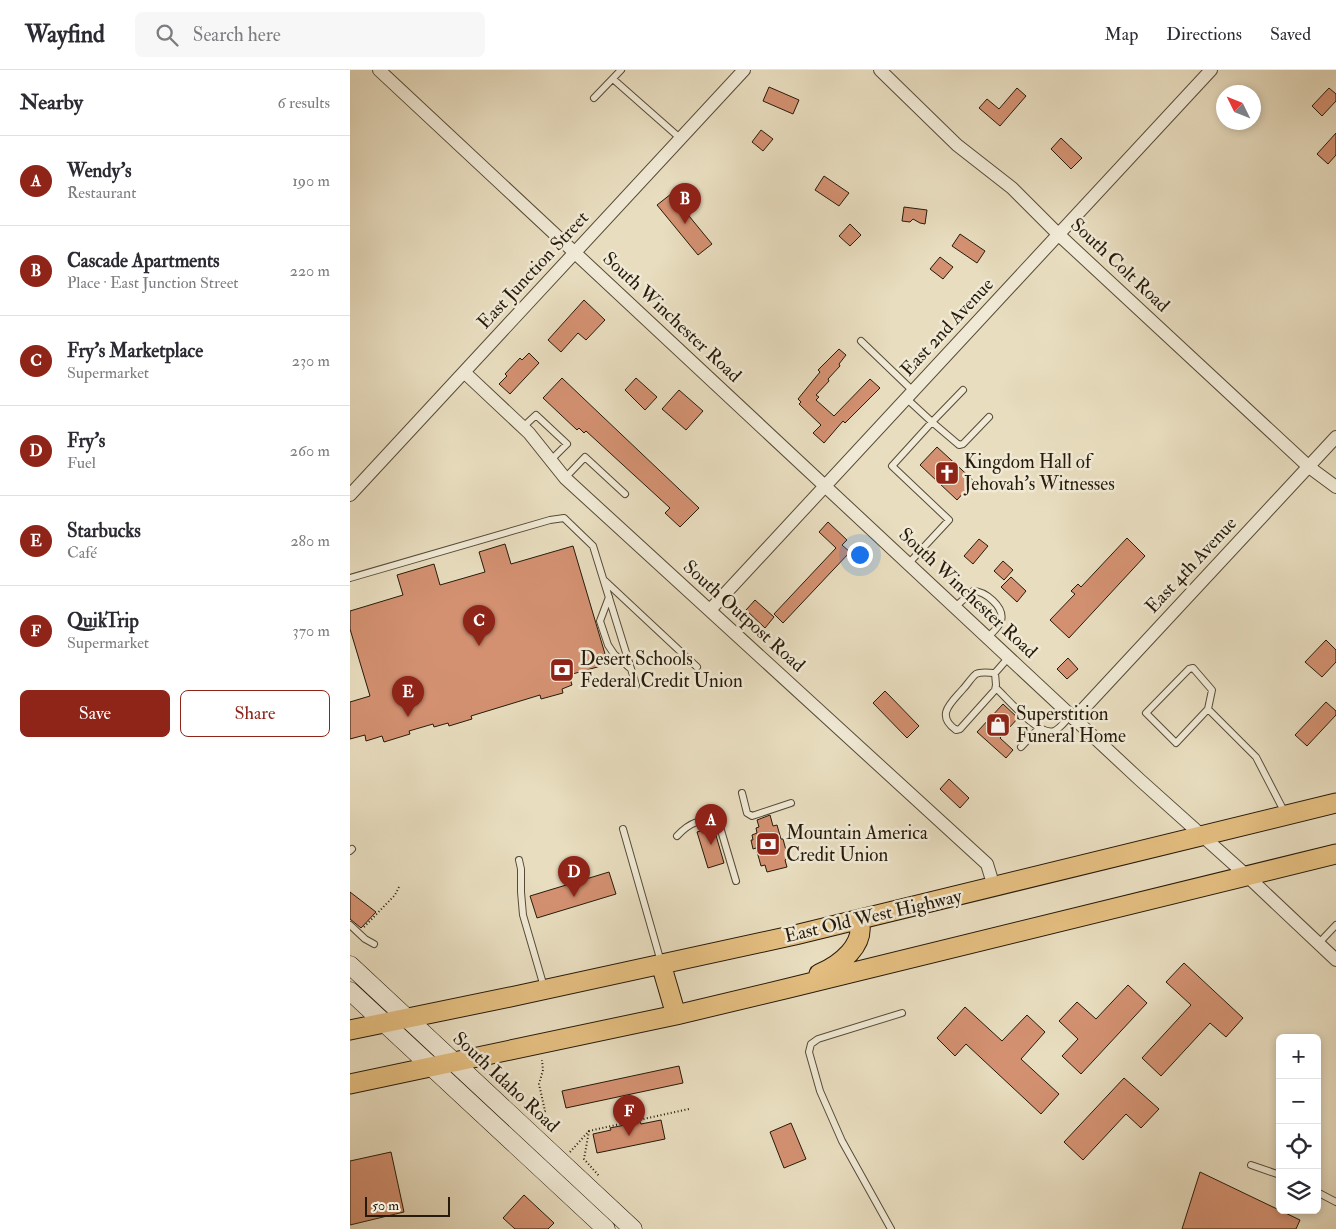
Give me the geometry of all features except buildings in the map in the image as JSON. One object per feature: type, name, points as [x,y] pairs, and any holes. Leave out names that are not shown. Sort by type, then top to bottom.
[{"type":"main road","name":"East Old West Highway","points":[[350,1030],[545,990],[859,920],[1336,803]]},
{"type":"main road","points":[[350,1084],[676,1015],[970,945],[1336,854]]},
{"type":"main road","points":[[788,988],[834,968],[842,961],[859,937],[862,929],[859,920]]},
{"type":"main road","points":[[661,964],[676,1015]]},
{"type":"main road","name":"South Idaho Road","points":[[350,966],[633,1229]]},
{"type":"main road","name":"South Idaho Road","points":[[350,991],[606,1229]]},
{"type":"street","name":"South Winchester Road","points":[[379,70],[1336,960]]},
{"type":"street","name":"East Junction Street","points":[[350,495],[744,70]]},
{"type":"street","name":"South Colt Road","points":[[880,70],[956,145],[1012,188],[1058,234],[1309,467],[1336,487]]},
{"type":"street","name":"East 2nd Avenue","points":[[710,610],[1211,70]]},
{"type":"street","name":"South Outpost Road","points":[[464,372],[523,427],[565,478],[987,864],[994,887]]},
{"type":"street","name":"East 4th Avenue","points":[[1073,717],[1336,437]]},
{"type":"lane","points":[[594,98],[621,70]]},
{"type":"lane","points":[[613,78],[681,139]]},
{"type":"lane","points":[[861,341],[910,394],[932,422],[959,446],[989,417]]},
{"type":"lane","points":[[908,563],[949,520],[892,466],[963,390]]},
{"type":"lane","points":[[523,427],[536,415],[567,444],[551,460]]},
{"type":"lane","points":[[565,478],[585,457],[625,494]]},
{"type":"lane","points":[[350,578],[550,520],[564,518],[593,546],[636,684]]},
{"type":"lane","points":[[604,579],[697,666]]},
{"type":"lane","points":[[955,607],[973,591],[978,591],[993,602],[1001,614],[1001,622],[988,637]]},
{"type":"lane","points":[[609,596],[600,621],[608,645],[614,654],[632,670]]},
{"type":"lane","points":[[995,673],[983,672],[976,674],[948,706],[945,716],[946,722],[956,730],[960,729],[973,716],[996,688],[995,673],[1008,657]]},
{"type":"lane","points":[[1193,668],[1212,690],[1208,709],[1176,742],[1146,713],[1189,669],[1193,668]]},
{"type":"lane","points":[[996,688],[1045,732],[1053,732],[1073,717]]},
{"type":"lane","points":[[1208,709],[1256,756],[1286,814]]},
{"type":"lane","points":[[1021,747],[1039,728]]},
{"type":"lane","points":[[742,793],[747,813],[752,816],[791,803]]},
{"type":"lane","points":[[677,836],[688,825],[705,820],[716,823],[720,827],[736,881]]},
{"type":"lane","points":[[623,829],[661,964]]},
{"type":"lane","points":[[519,860],[524,915],[545,990]]},
{"type":"lane","points":[[350,925],[374,944]]},
{"type":"lane","points":[[1318,944],[1336,925]]},
{"type":"lane","points":[[891,1229],[842,1140],[820,1091],[809,1052],[811,1044],[818,1038],[902,1013]]},
{"type":"lane","points":[[1251,1165],[1276,1174]]},
{"type":"lane","points":[[1321,1194],[1336,1202]]},
{"type":"path","points":[[358,933],[395,895],[399,887]]},
{"type":"path","points":[[534,1122],[545,1111],[539,1084],[544,1070],[542,1060]]},
{"type":"path","points":[[567,1155],[589,1131],[688,1109]]},
{"type":"path","points":[[589,1131],[584,1159],[602,1180]]},
{"type":"place","name":"Cascade Apartments","points":[[685,224]]},
{"type":"place","name":"Kingdom Hall of Jehovah's Witnesses","points":[[947,473]]},
{"type":"place","name":"Fry's Marketplace","points":[[479,646]]},
{"type":"place","name":"Desert Schools Federal Credit Union","points":[[562,670]]},
{"type":"place","name":"Starbucks","points":[[408,717]]},
{"type":"place","name":"Superstition Funeral Home","points":[[998,725]]},
{"type":"place","name":"Mountain America Credit Union","points":[[768,844]]},
{"type":"place","name":"Wendy's","points":[[711,845]]},
{"type":"place","name":"Fry's","points":[[574,897]]},
{"type":"place","name":"QuikTrip","points":[[629,1136]]}]
